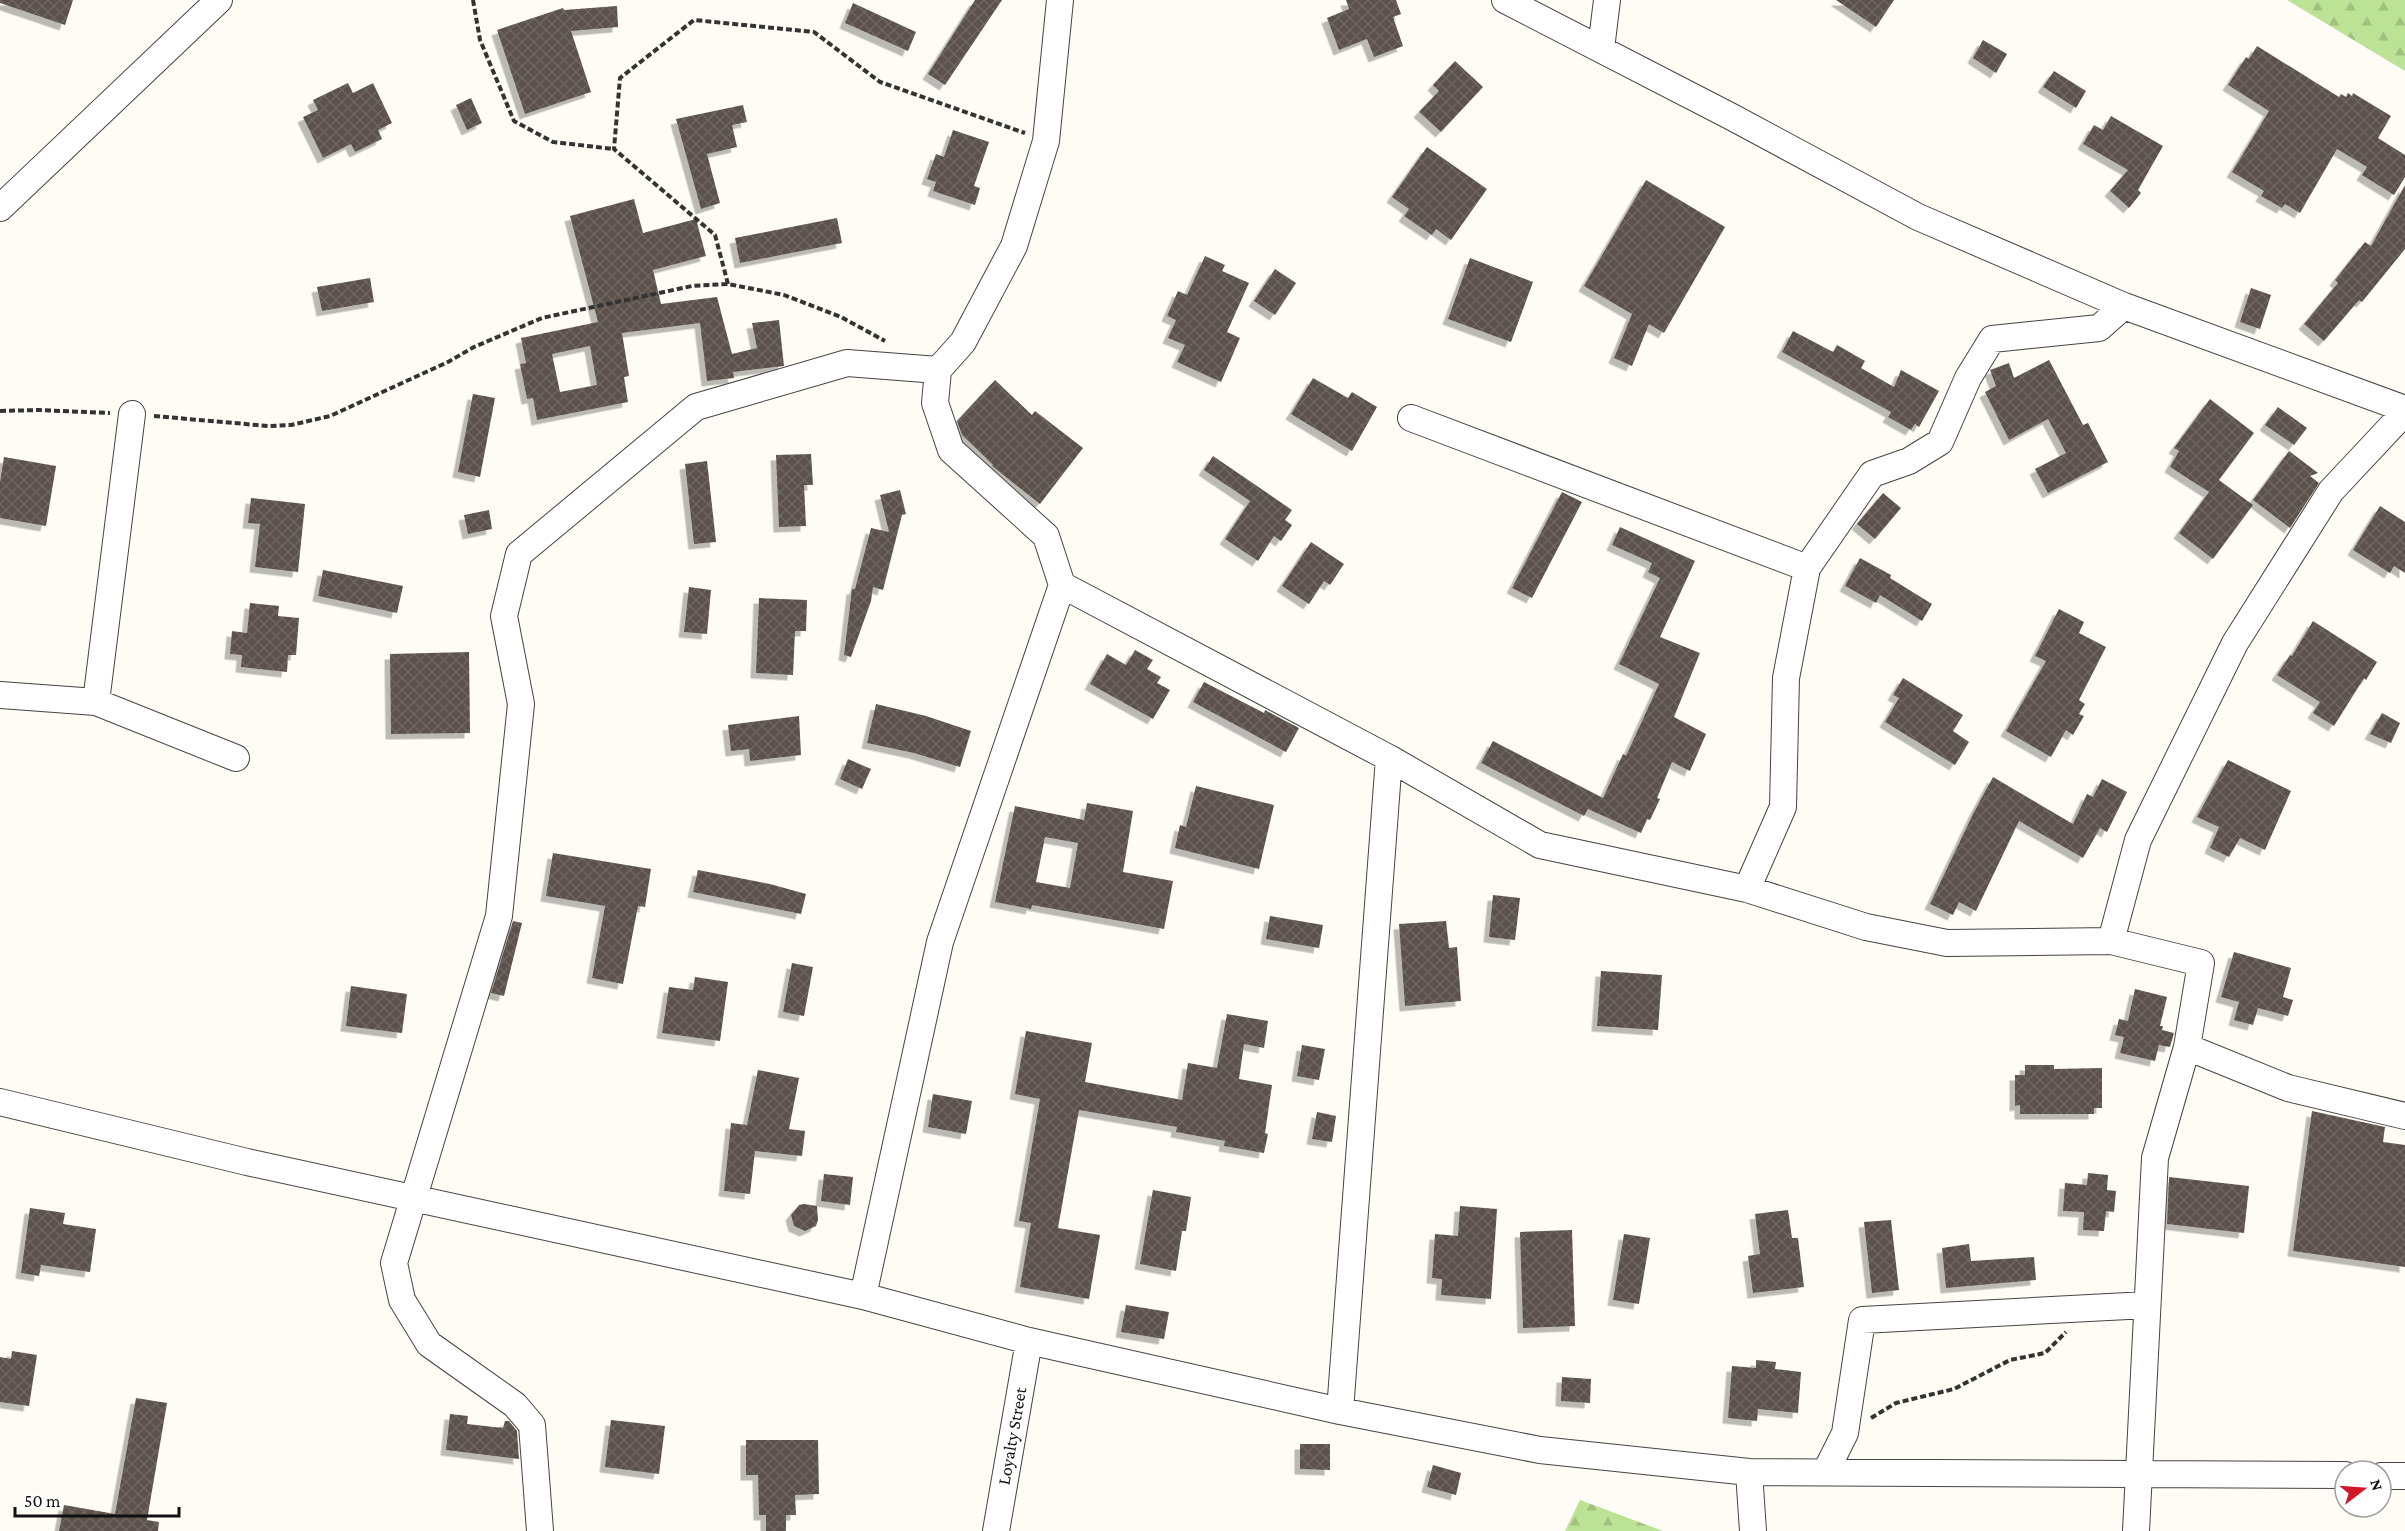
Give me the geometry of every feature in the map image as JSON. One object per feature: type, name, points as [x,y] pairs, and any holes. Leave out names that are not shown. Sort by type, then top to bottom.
[{"type":"street","points":[[0,208],[219,0]]},
{"type":"street","points":[[863,1296],[940,942],[1062,585],[1046,536],[951,450],[935,404],[938,370],[963,342],[1014,246],[1046,141],[1060,0]]},
{"type":"street","points":[[1505,0],[1918,217],[2124,306],[2405,410],[2331,491],[2235,643],[2138,840],[2111,941]]},
{"type":"street","points":[[1601,49],[1607,0]]},
{"type":"street","points":[[1747,889],[1784,807],[1786,678],[1807,568],[1872,474],[1909,462],[1940,442],[1968,378],[1992,339],[2099,328],[2124,306]]},
{"type":"street","points":[[540,1531],[532,1425],[515,1405],[429,1344],[402,1300],[393,1263],[415,1198],[499,916],[521,704],[504,616],[519,554],[696,407],[847,363],[938,370]]},
{"type":"street","points":[[96,702],[132,414]]},
{"type":"street","points":[[1411,418],[1807,568]]},
{"type":"street","points":[[1062,585],[1389,758],[1540,845],[1747,889],[1866,927],[1947,943],[2111,941],[2201,963],[2187,1047],[2155,1158],[2136,1531]]},
{"type":"street","points":[[0,695],[96,702],[236,758]]},
{"type":"street","points":[[1340,1411],[1389,758]]},
{"type":"street","points":[[2187,1047],[2288,1088],[2405,1116]]},
{"type":"street","points":[[0,1102],[247,1162],[863,1296],[1029,1341],[1340,1411],[1540,1450],[1749,1472],[2333,1475]]},
{"type":"street","points":[[1826,1472],[1845,1433],[1862,1320],[2147,1305]]},
{"type":"street","name":"Loyalty Street","points":[[996,1531],[1029,1341]]},
{"type":"street","points":[[1749,1472],[1753,1531]]},
{"type":"path","points":[[473,0],[480,40],[514,121],[553,142],[614,149],[715,235],[728,284]]},
{"type":"path","points":[[614,149],[620,78],[694,20],[814,32],[880,82],[1046,141]]},
{"type":"path","points":[[0,411],[39,410],[132,414],[268,426],[291,425],[330,416],[542,318],[692,286],[728,284],[784,295],[841,317],[891,345]]},
{"type":"path","points":[[1845,1433],[1896,1403],[1954,1389],[2010,1360],[2045,1353],[2090,1308]]},
{"type":"green space","points":[[2287,0],[2405,0],[2405,71]]},
{"type":"green space","points":[[1580,1500],[1663,1531],[1565,1531]]},
{"type":"building","points":[[0,0],[73,0],[65,25],[0,3]]},
{"type":"building","points":[[975,0],[1002,0],[945,85],[928,74]]},
{"type":"building","points":[[1346,0],[1396,0],[1401,14],[1393,17],[1403,46],[1374,57],[1367,39],[1339,50],[1327,18],[1349,9]]},
{"type":"building","points":[[1836,0],[1894,0],[1876,27]]},
{"type":"building","points":[[853,3],[916,32],[908,51],[845,23]]},
{"type":"building","points":[[617,6],[618,27],[571,31],[591,92],[525,114],[497,30],[563,8],[564,10]]},
{"type":"building","points":[[1983,40],[2007,54],[1996,73],[1973,58]]},
{"type":"building","points":[[2257,46],[2339,97],[2341,94],[2346,97],[2348,93],[2352,96],[2353,93],[2391,116],[2378,138],[2405,155],[2405,177],[2394,195],[2362,175],[2367,167],[2337,149],[2300,213],[2285,204],[2282,208],[2261,196],[2264,191],[2232,172],[2269,111],[2228,85],[2246,57],[2249,59]]},
{"type":"building","points":[[1455,61],[1483,87],[1441,132],[1419,112],[1439,91],[1433,85]]},
{"type":"building","points":[[2054,71],[2086,91],[2076,108],[2043,87]]},
{"type":"building","points":[[348,83],[353,93],[373,83],[392,123],[378,130],[382,139],[355,152],[351,144],[323,158],[303,117],[318,110],[313,100]]},
{"type":"building","points":[[471,98],[482,123],[467,130],[456,105]]},
{"type":"building","points":[[743,105],[747,122],[732,125],[737,147],[707,154],[720,203],[701,209],[676,119]]},
{"type":"building","points":[[2111,116],[2163,146],[2138,190],[2141,193],[2129,208],[2110,191],[2128,170],[2083,144],[2094,125],[2103,130]]},
{"type":"building","points":[[953,130],[989,142],[974,186],[980,188],[975,205],[933,191],[936,182],[927,179],[936,154],[944,157]]},
{"type":"building","points":[[1427,147],[1487,189],[1451,240],[1436,229],[1432,235],[1404,216],[1409,209],[1392,197]]},
{"type":"building","points":[[1646,180],[1725,227],[1664,333],[1649,324],[1632,366],[1614,358],[1632,314],[1584,286]]},
{"type":"building","points":[[2405,185],[2405,249],[2362,302],[2359,300],[2324,341],[2304,324],[2338,283],[2335,280],[2365,242],[2371,246]]},
{"type":"building","points":[[634,199],[643,233],[696,219],[706,256],[653,270],[661,304],[717,297],[732,354],[757,348],[752,323],[779,320],[784,366],[733,372],[734,378],[707,381],[700,323],[622,333],[629,376],[624,377],[628,402],[537,420],[533,398],[527,399],[520,364],[526,363],[521,338],[598,322],[570,216]],"holes":[[[590,346],[597,385],[560,392],[552,354]]]},
{"type":"building","points":[[837,218],[842,243],[740,263],[735,238]]},
{"type":"building","points":[[1205,256],[1225,265],[1222,271],[1249,283],[1227,332],[1240,338],[1221,382],[1177,362],[1185,345],[1168,338],[1176,320],[1167,316],[1178,291],[1187,295]]},
{"type":"building","points":[[1470,258],[1533,282],[1511,342],[1448,319]]},
{"type":"building","points":[[1275,269],[1296,283],[1275,315],[1254,301]]},
{"type":"building","points":[[370,278],[374,302],[322,311],[317,287]]},
{"type":"building","points":[[2251,288],[2271,295],[2260,329],[2240,322]]},
{"type":"building","points":[[1793,331],[1833,352],[1837,345],[1865,361],[1861,368],[1894,387],[1901,370],[1939,391],[1919,427],[1915,424],[1911,430],[1888,417],[1891,412],[1782,352]]},
{"type":"building","points":[[2049,360],[2083,425],[2088,423],[2108,462],[2048,493],[2035,469],[2066,453],[2048,419],[2009,440],[1985,392],[1996,386],[1990,370],[2009,363],[2014,378]]},
{"type":"building","points":[[1313,378],[1348,398],[1352,392],[1377,407],[1352,451],[1291,414]]},
{"type":"building","points":[[995,380],[1032,415],[1035,411],[1083,448],[1040,504],[992,466],[962,435],[957,421]]},
{"type":"building","points":[[473,394],[495,398],[480,477],[458,472]]},
{"type":"building","points":[[2210,399],[2254,433],[2219,480],[2253,505],[2213,559],[2179,533],[2209,492],[2170,467],[2179,451],[2174,448]]},
{"type":"building","points":[[2278,407],[2307,428],[2294,445],[2265,425]]},
{"type":"building","points":[[2289,451],[2318,473],[2310,476],[2319,483],[2290,528],[2253,500]]},
{"type":"building","points":[[811,454],[813,485],[804,485],[806,526],[779,527],[776,455]]},
{"type":"building","points":[[1213,456],[1292,510],[1285,520],[1292,525],[1281,541],[1274,536],[1258,561],[1225,539],[1250,501],[1204,470]]},
{"type":"building","points":[[4,457],[56,466],[46,526],[0,518],[0,482]]},
{"type":"building","points":[[707,461],[716,542],[694,544],[685,464]]},
{"type":"building","points":[[900,490],[906,514],[902,515],[883,590],[873,587],[871,601],[851,657],[844,655],[852,589],[855,589],[871,528],[889,532],[880,495]]},
{"type":"building","points":[[1562,492],[1582,502],[1532,598],[1512,588]]},
{"type":"building","points":[[1883,493],[1901,508],[1875,539],[1857,524]]},
{"type":"building","points":[[251,498],[305,504],[298,572],[255,567],[260,524],[248,523]]},
{"type":"building","points":[[2380,506],[2405,522],[2405,573],[2394,566],[2390,573],[2353,550]]},
{"type":"building","points":[[489,510],[492,529],[468,534],[464,515]]},
{"type":"building","points":[[1620,527],[1695,561],[1660,637],[1700,653],[1674,717],[1706,734],[1690,771],[1672,762],[1657,798],[1660,799],[1641,833],[1588,809],[1584,816],[1481,763],[1493,741],[1603,798],[1623,754],[1626,756],[1659,684],[1619,664],[1660,578],[1648,572],[1652,563],[1612,545]]},
{"type":"building","points":[[1311,542],[1344,564],[1330,585],[1324,581],[1309,604],[1282,586]]},
{"type":"building","points":[[1860,558],[1891,575],[1890,578],[1932,604],[1922,621],[1880,595],[1876,603],[1845,586]]},
{"type":"building","points":[[323,570],[403,586],[397,613],[318,596]]},
{"type":"building","points":[[689,587],[711,590],[707,634],[684,632]]},
{"type":"building","points":[[759,598],[807,600],[806,631],[795,631],[793,675],[756,673]]},
{"type":"building","points":[[250,603],[279,606],[278,616],[299,618],[296,655],[288,655],[287,672],[241,667],[242,655],[230,654],[232,631],[247,633]]},
{"type":"building","points":[[2059,609],[2084,622],[2079,633],[2106,647],[2079,700],[2085,704],[2079,714],[2084,716],[2073,735],[2066,730],[2051,757],[2006,731],[2046,661],[2035,656]]},
{"type":"building","points":[[2313,621],[2377,662],[2366,680],[2364,678],[2334,726],[2313,713],[2320,702],[2277,675],[2290,655],[2292,656]]},
{"type":"building","points":[[1135,650],[1153,660],[1147,669],[1161,677],[1157,683],[1170,690],[1153,719],[1090,684],[1107,654],[1126,665]]},
{"type":"building","points":[[469,652],[470,733],[391,734],[390,654]]},
{"type":"building","points":[[1903,678],[1963,715],[1953,731],[1969,742],[1955,765],[1885,722],[1899,698],[1893,695]]},
{"type":"building","points":[[1204,682],[1299,728],[1286,752],[1193,702]]},
{"type":"building","points":[[876,704],[926,716],[971,731],[960,767],[914,753],[867,743]]},
{"type":"building","points":[[2382,713],[2400,723],[2391,743],[2370,734]]},
{"type":"building","points":[[799,716],[801,755],[750,761],[749,749],[731,751],[728,725]]},
{"type":"building","points":[[848,759],[871,769],[862,789],[840,779]]},
{"type":"building","points":[[2228,760],[2291,791],[2265,850],[2240,838],[2229,857],[2210,848],[2219,827],[2197,817]]},
{"type":"building","points":[[1993,777],[2073,824],[2087,794],[2093,797],[2102,779],[2127,792],[2107,832],[2100,828],[2083,858],[2019,821],[1976,911],[1959,902],[1953,915],[1930,904]]},
{"type":"building","points":[[1196,786],[1274,805],[1259,869],[1175,848],[1180,825],[1186,827]]},
{"type":"building","points":[[1087,803],[1133,811],[1123,872],[1173,881],[1164,929],[1032,905],[1031,909],[995,902],[1015,806],[1084,820]],"holes":[[[1045,837],[1078,843],[1070,888],[1036,882]]]},
{"type":"building","points":[[553,853],[651,869],[645,907],[638,906],[623,984],[592,978],[605,906],[546,896]]},
{"type":"building","points":[[698,870],[770,884],[806,894],[801,914],[693,892]]},
{"type":"building","points":[[1493,895],[1520,898],[1515,940],[1489,937]]},
{"type":"building","points":[[1270,916],[1323,925],[1319,948],[1266,939]]},
{"type":"building","points":[[513,921],[522,923],[504,996],[491,993]]},
{"type":"building","points":[[1446,921],[1449,948],[1457,947],[1461,1001],[1405,1006],[1399,924]]},
{"type":"building","points":[[2234,952],[2291,968],[2283,997],[2293,1000],[2288,1016],[2258,1008],[2253,1025],[2234,1020],[2239,1002],[2221,997]]},
{"type":"building","points":[[792,963],[813,967],[804,1016],[783,1012]]},
{"type":"building","points":[[1601,971],[1662,975],[1658,1030],[1597,1026]]},
{"type":"building","points":[[695,977],[728,982],[720,1041],[662,1033],[669,987],[693,990]]},
{"type":"building","points":[[351,986],[407,994],[402,1033],[346,1026]]},
{"type":"building","points":[[2135,989],[2167,997],[2160,1026],[2163,1026],[2162,1030],[2174,1033],[2170,1047],[2159,1045],[2155,1061],[2120,1053],[2124,1037],[2115,1035],[2119,1019],[2128,1021]]},
{"type":"building","points":[[1227,1014],[1268,1021],[1264,1048],[1244,1044],[1239,1079],[1272,1085],[1264,1153],[1224,1146],[1225,1141],[1176,1132],[1177,1127],[1079,1110],[1058,1228],[1100,1235],[1089,1299],[1020,1287],[1031,1223],[1019,1221],[1040,1099],[1015,1094],[1026,1031],[1092,1043],[1085,1082],[1182,1100],[1188,1063],[1217,1068]]},
{"type":"building","points":[[1302,1045],[1325,1049],[1319,1080],[1297,1076]]},
{"type":"building","points":[[2025,1065],[2054,1065],[2054,1069],[2102,1068],[2102,1108],[2094,1108],[2094,1114],[2020,1114],[2020,1105],[2015,1106],[2015,1075],[2025,1075]]},
{"type":"building","points":[[758,1070],[799,1078],[789,1129],[805,1131],[802,1156],[755,1151],[750,1194],[724,1191],[731,1123],[747,1125]]},
{"type":"building","points":[[933,1094],[972,1101],[966,1134],[928,1127]]},
{"type":"building","points":[[2312,1111],[2385,1127],[2383,1142],[2405,1145],[2405,1267],[2293,1251]]},
{"type":"building","points":[[1317,1112],[1336,1116],[1332,1142],[1312,1139]]},
{"type":"building","points":[[2088,1173],[2108,1175],[2107,1190],[2116,1191],[2114,1212],[2106,1211],[2104,1231],[2083,1230],[2084,1212],[2063,1211],[2065,1183],[2087,1185]]},
{"type":"building","points":[[824,1174],[853,1177],[850,1205],[821,1201]]},
{"type":"building","points":[[2169,1177],[2249,1186],[2244,1233],[2167,1224]]},
{"type":"building","points":[[1153,1190],[1191,1197],[1186,1231],[1182,1231],[1176,1271],[1140,1264]]},
{"type":"building","points":[[799,1205],[817,1206],[818,1220],[816,1226],[805,1231],[794,1226],[791,1215]]},
{"type":"building","points":[[1460,1206],[1497,1209],[1491,1299],[1441,1295],[1442,1279],[1432,1278],[1435,1234],[1458,1236]]},
{"type":"building","points":[[30,1208],[65,1213],[63,1224],[96,1229],[90,1272],[41,1265],[39,1276],[21,1273]]},
{"type":"building","points":[[1788,1210],[1792,1238],[1798,1238],[1804,1287],[1753,1293],[1748,1256],[1760,1254],[1755,1214]]},
{"type":"building","points":[[1891,1220],[1899,1290],[1872,1293],[1864,1222]]},
{"type":"building","points":[[1572,1230],[1575,1326],[1523,1328],[1520,1232]]},
{"type":"building","points":[[1624,1234],[1650,1238],[1639,1304],[1613,1300]]},
{"type":"building","points":[[1969,1244],[1971,1261],[2034,1257],[2036,1280],[1946,1288],[1942,1248]]},
{"type":"building","points":[[1126,1305],[1169,1312],[1164,1339],[1121,1332]]},
{"type":"building","points":[[12,1351],[37,1355],[29,1406],[0,1402],[0,1357],[11,1359]]},
{"type":"building","points":[[1756,1360],[1776,1362],[1775,1369],[1801,1372],[1798,1413],[1758,1409],[1757,1421],[1728,1418],[1732,1366],[1756,1368]]},
{"type":"building","points":[[1562,1377],[1591,1379],[1590,1403],[1561,1401]]},
{"type":"building","points":[[136,1398],[167,1403],[147,1520],[159,1522],[158,1531],[59,1531],[64,1505],[115,1514]]},
{"type":"building","points":[[450,1414],[468,1416],[467,1424],[503,1428],[505,1421],[509,1421],[517,1431],[519,1459],[446,1450]]},
{"type":"building","points":[[611,1420],[665,1426],[659,1474],[605,1467]]},
{"type":"building","points":[[746,1440],[818,1440],[819,1494],[795,1495],[796,1515],[786,1515],[786,1531],[766,1531],[766,1515],[759,1515],[758,1475],[746,1475]]},
{"type":"building","points":[[1300,1444],[1330,1444],[1330,1470],[1300,1469]]},
{"type":"building","points":[[1433,1465],[1461,1473],[1456,1495],[1427,1487]]}]
